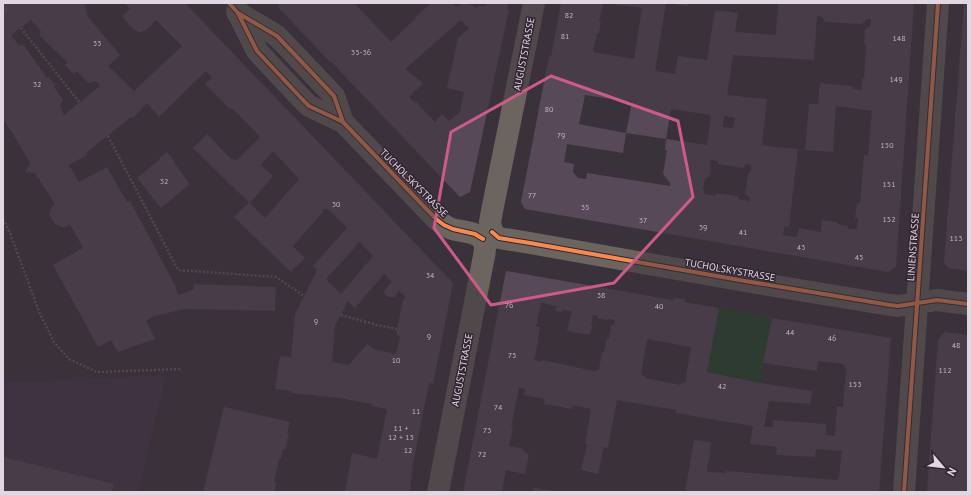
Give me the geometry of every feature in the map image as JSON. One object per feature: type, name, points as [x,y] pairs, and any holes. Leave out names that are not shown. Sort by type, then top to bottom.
[{"type":"street","name":"AUGUSTSTRASSE","points":[[438,492],[487,236],[534,3]]},
{"type":"street","name":"LINIENSTRASSE","points":[[904,492],[938,3]]},
{"type":"street","name":"TUCHOLSKYSTRASSE","points":[[233,8],[277,36],[334,96],[343,122],[436,219],[452,229],[883,304],[898,306],[937,300],[968,304]]},
{"type":"path","points":[[3,6],[7,11]]},
{"type":"path","points":[[21,28],[79,102]]},
{"type":"path","points":[[108,136],[178,270],[276,277],[304,296]]},
{"type":"path","points":[[3,219],[40,314],[54,342],[69,359],[97,372],[182,369]]},
{"type":"path","points":[[341,315],[397,329]]},
{"type":"highlighted area","points":[[551,76],[678,121],[693,197],[614,283],[491,305],[434,228],[451,132]]},
{"type":"shaded area","points":[[166,375],[138,492],[3,492],[3,383]]},
{"type":"green space","points":[[719,308],[772,318],[760,383],[707,372]]},
{"type":"building","points":[[3,3],[85,3],[86,12],[89,18],[120,55],[108,66],[134,91],[182,46],[156,20],[145,31],[139,32],[133,29],[122,16],[130,9],[125,3],[185,3],[453,283],[433,384],[429,383],[413,464],[410,492],[345,492],[352,453],[377,459],[387,409],[371,406],[372,404],[339,398],[291,393],[291,391],[275,389],[280,356],[291,357],[295,314],[317,270],[313,266],[347,228],[328,209],[322,210],[323,212],[293,246],[305,258],[291,272],[234,217],[249,202],[193,148],[207,134],[231,159],[237,160],[260,137],[232,108],[230,109],[205,84],[212,78],[206,71],[159,117],[147,103],[133,118],[131,117],[86,153],[87,155],[69,165],[79,182],[107,167],[127,202],[130,201],[179,295],[194,289],[194,284],[276,287],[275,311],[185,309],[154,316],[146,321],[155,339],[118,352],[111,340],[98,347],[53,265],[83,248],[70,224],[64,228],[55,224],[49,214],[52,206],[55,204],[35,173],[25,173],[30,163],[3,119]],"holes":[[[31,20],[41,31],[39,35],[67,62],[65,65],[74,74],[76,71],[89,83],[96,81],[100,86],[64,115],[60,106],[63,100],[54,87],[56,86],[49,77],[47,78],[23,44],[19,46],[11,35]],[[273,151],[299,179],[265,218],[250,203],[273,176],[261,165]],[[359,241],[373,256],[341,294],[326,279]],[[384,274],[392,282],[385,289],[384,293],[388,297],[394,297],[399,291],[404,295],[405,299],[403,300],[396,335],[400,336],[396,353],[392,355],[391,353],[374,349],[367,344],[349,365],[332,362],[335,326],[348,301],[355,308]]]},
{"type":"building","points":[[276,3],[354,3],[391,42],[416,18],[415,17],[432,3],[452,3],[456,7],[462,4],[468,4],[476,8],[479,6],[485,6],[485,3],[508,3],[507,10],[509,10],[470,192],[460,197],[278,7],[280,6]],"holes":[[[461,20],[469,29],[458,38],[447,88],[464,92],[460,112],[449,121],[442,114],[435,122],[416,102],[415,103],[409,97],[423,83],[405,69]]]},
{"type":"building","points":[[561,3],[603,3],[599,22],[601,22],[599,33],[597,33],[593,52],[634,59],[642,8],[610,3],[666,3],[655,71],[675,74],[678,56],[707,60],[715,10],[738,13],[735,32],[776,35],[778,3],[914,3],[896,267],[888,272],[525,209],[521,202],[549,56],[551,57]],"holes":[[[817,16],[822,17],[825,22],[862,24],[866,19],[871,19],[870,26],[865,29],[864,43],[866,46],[864,79],[863,78],[861,87],[863,88],[859,90],[852,89],[853,86],[820,83],[818,104],[809,104],[805,150],[833,152],[836,106],[872,111],[868,156],[864,155],[860,203],[857,203],[855,218],[858,218],[857,229],[848,229],[847,226],[838,224],[837,222],[822,220],[821,232],[799,228],[797,237],[783,235],[785,226],[789,227],[798,149],[762,145],[767,99],[727,95],[733,55],[814,60]],[[585,95],[632,102],[626,133],[579,124]],[[671,109],[711,115],[707,145],[666,139]],[[724,116],[735,118],[733,128],[723,127]],[[626,133],[666,139],[665,150],[667,150],[663,174],[670,183],[670,186],[587,173],[586,179],[578,178],[573,172],[574,164],[564,162],[567,144],[623,153]],[[711,160],[718,161],[718,164],[743,168],[746,164],[751,165],[751,171],[748,175],[745,194],[750,198],[749,201],[738,199],[738,196],[716,193],[715,196],[705,194],[703,188],[705,179],[710,176]]]},
{"type":"building","points":[[674,3],[689,3],[688,6]]},
{"type":"building","points":[[964,3],[968,3],[968,271],[949,268],[944,263]]},
{"type":"building","points":[[167,152],[190,184],[161,208],[137,178]]},
{"type":"building","points":[[506,271],[673,300],[674,298],[685,299],[684,302],[719,308],[707,372],[760,383],[813,391],[810,404],[769,401],[764,427],[773,427],[773,420],[826,424],[826,435],[835,436],[837,406],[843,407],[846,369],[843,364],[818,361],[817,371],[763,363],[772,318],[891,338],[879,492],[685,492],[694,440],[711,442],[707,472],[726,473],[726,471],[837,480],[839,477],[842,451],[816,449],[815,457],[776,455],[777,447],[750,444],[753,426],[676,413],[676,410],[617,400],[608,448],[604,447],[598,474],[581,470],[587,444],[585,444],[591,409],[573,405],[572,409],[544,404],[545,399],[524,395],[525,389],[519,388],[509,446],[521,448],[529,455],[525,474],[506,470],[502,492],[463,492]],"holes":[[[541,303],[557,306],[555,311],[572,311],[567,331],[590,335],[593,325],[591,325],[593,315],[598,316],[597,318],[615,320],[613,326],[611,325],[609,339],[607,338],[599,369],[594,371],[542,360],[541,362],[534,360],[539,339],[540,327],[536,327]],[[647,339],[691,347],[685,383],[682,382],[681,385],[645,378],[645,376],[641,375]]]},
{"type":"building","points":[[944,332],[968,335],[968,492],[927,492],[938,340]]},
{"type":"building","points":[[224,407],[290,422],[285,450],[283,449],[281,459],[279,459],[274,482],[276,482],[275,492],[203,492]]},
{"type":"building","points":[[3,457],[114,484],[112,492],[3,492]]},
{"type":"building","points":[[534,488],[554,491],[554,492],[533,492]]},
{"type":"cycle path","points":[[229,3],[238,13],[277,36],[334,96],[343,122]]},
{"type":"cycle path","points":[[904,492],[938,3]]},
{"type":"cycle path","points":[[238,13],[257,51],[309,106],[343,122],[436,219],[453,229],[475,234],[483,239]]},
{"type":"cycle path","points":[[492,232],[499,238],[890,305],[898,306],[937,300],[968,304]]}]
